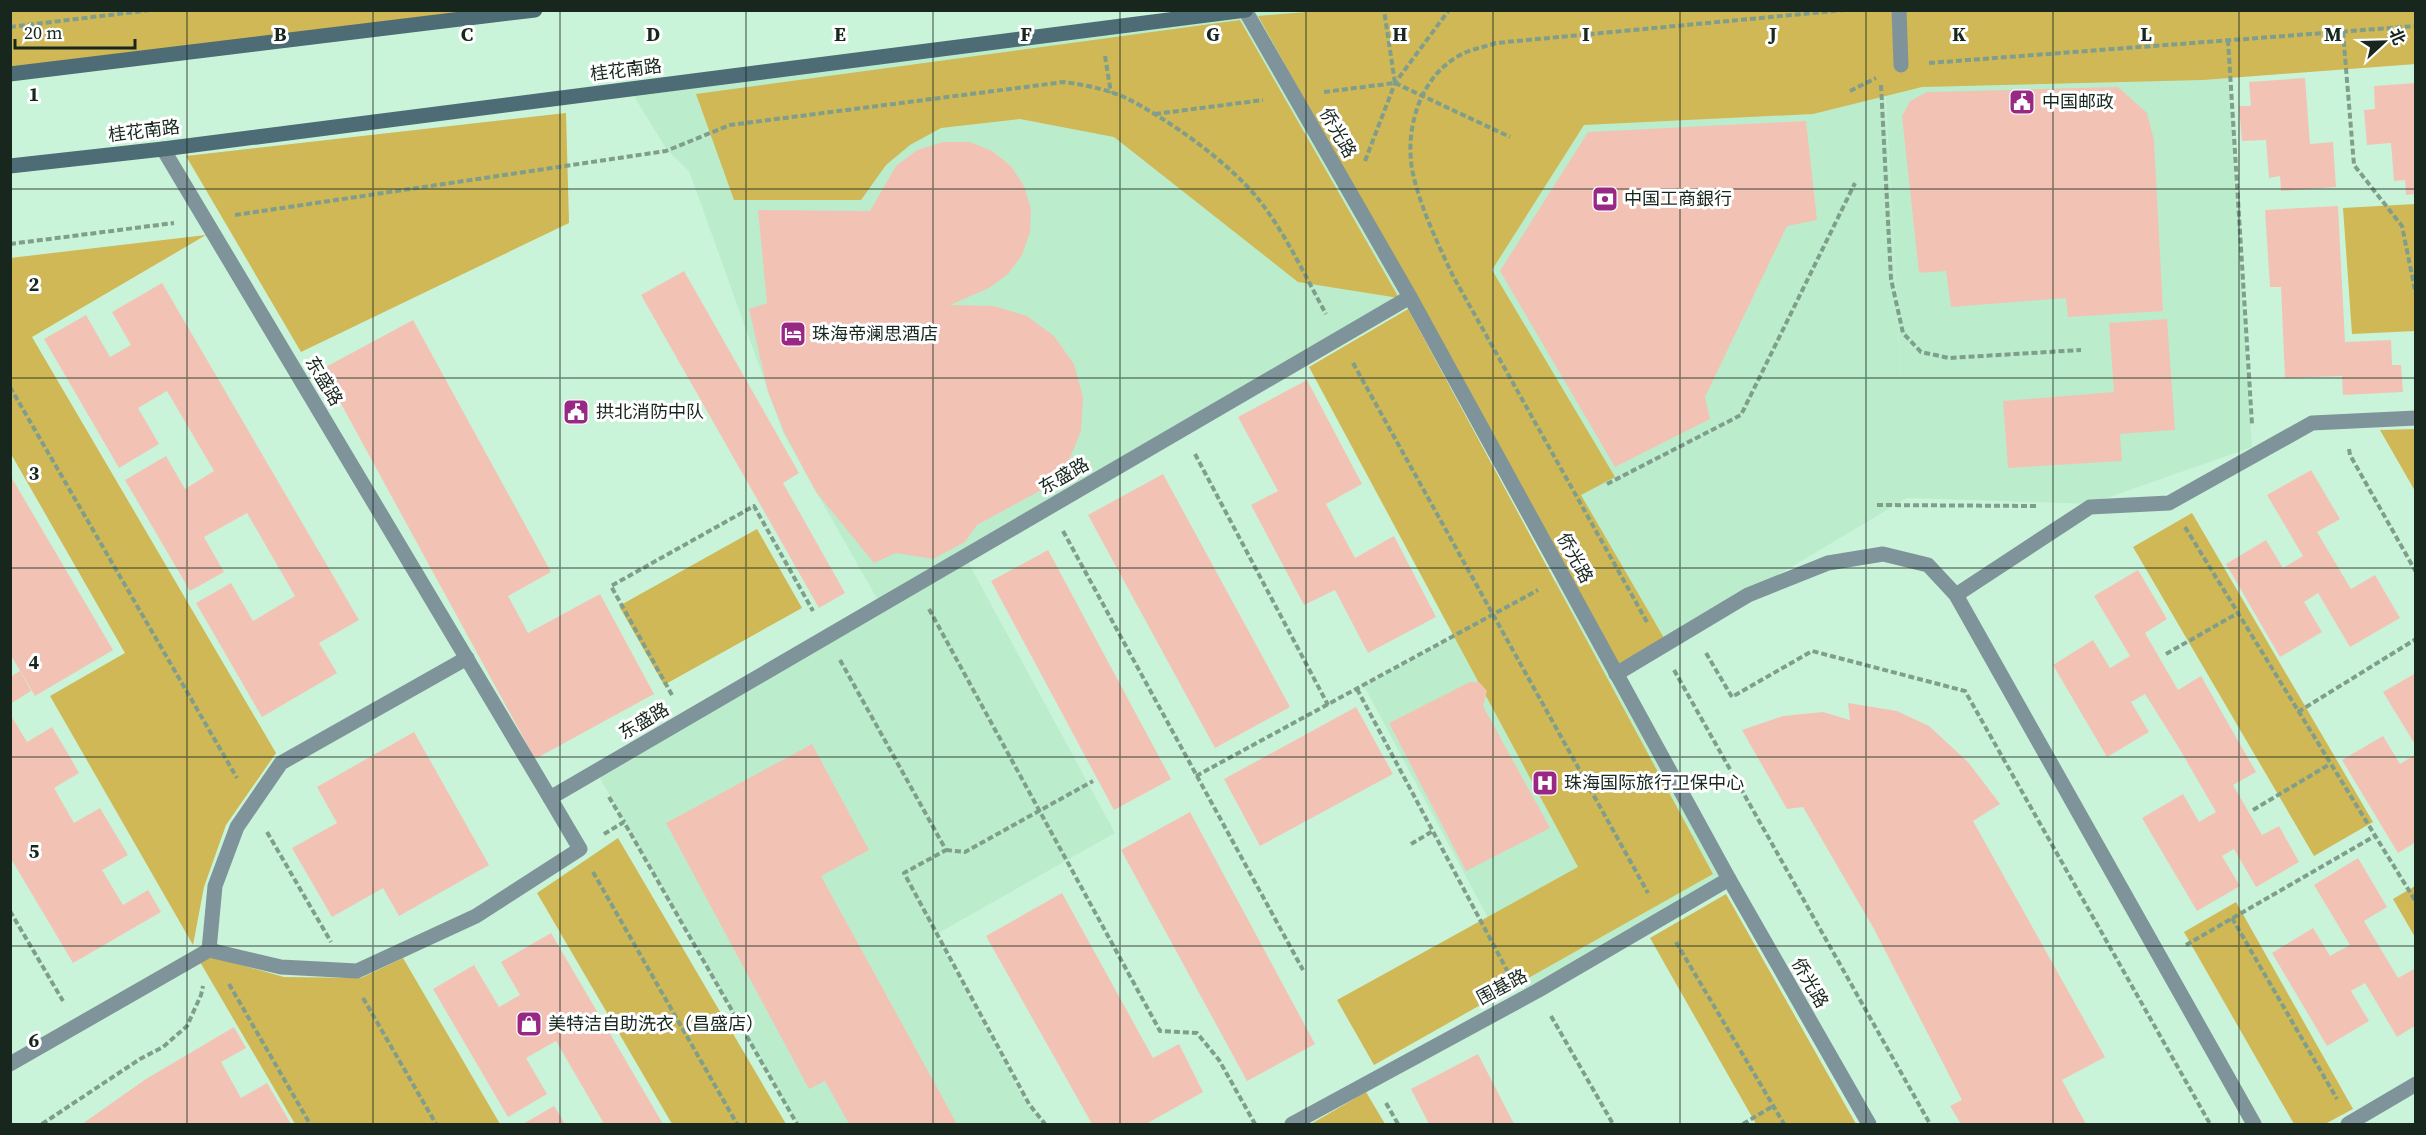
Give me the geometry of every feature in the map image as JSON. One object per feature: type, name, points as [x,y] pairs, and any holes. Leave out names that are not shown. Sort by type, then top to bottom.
[{"type":"main road","points":[[10,74],[535,10]]},
{"type":"main road","name":"桂花南路","points":[[10,166],[163,149],[1246,11]]},
{"type":"street","points":[[1899,10],[1901,65]]},
{"type":"street","name":"侨光路","points":[[1246,11],[1410,297],[1729,879],[1869,1125]]},
{"type":"street","name":"东盛路","points":[[163,149],[550,798],[1410,297]]},
{"type":"street","points":[[1956,595],[2090,507],[2169,503],[2312,423],[2415,418]]},
{"type":"street","points":[[1616,674],[1748,595],[1828,563],[1883,554],[1928,565],[1956,595],[2254,1125]]},
{"type":"street","points":[[209,950],[215,886],[237,827],[281,763],[466,658]]},
{"type":"street","points":[[10,1064],[209,950],[281,967],[357,971],[476,916],[580,849],[550,798]]},
{"type":"street","name":"围基路","points":[[1292,1125],[1523,999],[1729,879]]},
{"type":"street","points":[[2350,1124],[2415,1083]]},
{"type":"path","points":[[10,27],[151,10]]},
{"type":"path","points":[[1352,195],[1395,84],[1449,10]]},
{"type":"path","points":[[1845,10],[1496,44],[1468,52],[1443,68],[1422,94],[1411,127],[1413,173],[1431,227],[1453,276],[1930,1125]]},
{"type":"path","points":[[1901,65],[2415,26]]},
{"type":"path","points":[[2343,32],[2354,165],[2402,226],[2415,295]]},
{"type":"path","points":[[2228,40],[2254,455]]},
{"type":"path","points":[[1850,91],[1881,75],[1891,279],[1903,333],[1921,352],[1949,358],[2081,350]]},
{"type":"path","points":[[10,244],[205,219],[666,151],[730,125],[1064,82],[1092,86],[1124,98],[1178,130],[1232,172],[1258,198],[1276,224],[1662,918],[1784,1125]]},
{"type":"path","points":[[1395,84],[1422,94],[1510,137]]},
{"type":"path","points":[[1607,484],[1741,415],[1855,183]]},
{"type":"path","points":[[10,387],[436,1125]]},
{"type":"path","points":[[2347,422],[2349,455],[2415,572]]},
{"type":"path","points":[[1182,430],[1328,705]]},
{"type":"path","points":[[2169,503],[2415,902]]},
{"type":"path","points":[[1877,505],[2043,506]]},
{"type":"path","points":[[686,719],[611,586],[754,506],[946,850]]},
{"type":"path","points":[[1050,507],[1302,970]]},
{"type":"path","points":[[1196,776],[1563,576]]},
{"type":"path","points":[[916,585],[1160,1030],[1197,1033],[1219,1060],[1255,1125]]},
{"type":"path","points":[[2166,654],[2238,613]]},
{"type":"path","points":[[1692,629],[1732,697],[1812,651],[1965,691],[2210,1125]]},
{"type":"path","points":[[2298,711],[2415,639]]},
{"type":"path","points":[[1357,689],[1523,999]]},
{"type":"path","points":[[2253,810],[2330,764]]},
{"type":"path","points":[[1046,1125],[1029,1104],[904,873],[946,850],[965,852],[1093,781]]},
{"type":"path","points":[[737,1125],[580,849],[624,822],[797,1125]]},
{"type":"path","points":[[1411,844],[1433,831]]},
{"type":"path","points":[[2161,960],[2375,836]]},
{"type":"path","points":[[10,911],[77,1026]]},
{"type":"path","points":[[2232,918],[2350,1124]]},
{"type":"path","points":[[42,1125],[140,1059],[163,1047],[187,1026],[201,995],[209,950]]},
{"type":"path","points":[[209,950],[310,1125]]},
{"type":"path","points":[[1537,991],[1613,1125]]},
{"type":"path","points":[[1743,1125],[1773,1106]]},
{"type":"shaded area","points":[[11,10],[480,11],[11,67]]},
{"type":"shaded area","points":[[1273,10],[1880,11],[1905,453],[1881,11],[2225,11],[2252,447],[2090,504],[1907,498],[1617,671],[1408,297],[880,604],[784,435],[689,171],[667,150],[630,90]]},
{"type":"shaded area","points":[[1331,10],[2415,10],[2416,64],[2203,80],[1922,87],[1813,114],[1584,125],[1492,270],[1615,477],[1581,495],[1664,638],[1618,664],[1258,16]]},
{"type":"shaded area","points":[[1240,20],[1399,298],[1298,282],[1114,137],[1020,119],[941,128],[910,145],[886,165],[861,200],[734,200],[696,94]]},
{"type":"shaded area","points":[[566,113],[569,223],[301,352],[186,156]]},
{"type":"shaded area","points":[[2415,204],[2415,331],[2352,334],[2343,208]]},
{"type":"shaded area","points":[[206,235],[32,337],[276,753],[226,825],[204,887],[193,945],[50,696],[125,653],[11,454],[10,258]]},
{"type":"shaded area","points":[[1408,309],[1713,874],[1374,1065],[1337,1000],[1578,867],[1309,367]]},
{"type":"shaded area","points":[[2416,429],[2415,491],[2380,430]]},
{"type":"shaded area","points":[[2192,513],[2373,822],[2314,856],[2133,547]]},
{"type":"shaded area","points":[[757,529],[802,608],[664,685],[619,606]]},
{"type":"shaded area","points":[[966,558],[1115,833],[935,935],[1027,1105],[1044,1124],[798,1124],[597,773]]},
{"type":"shaded area","name":"珠海国际旅行卫保中心","points":[[1561,578],[1727,879],[1528,993],[1364,686]]},
{"type":"shaded area","points":[[618,838],[786,1124],[672,1124],[537,893]]},
{"type":"shaded area","points":[[2415,886],[2415,937],[2393,899]]},
{"type":"shaded area","points":[[1726,894],[1856,1124],[1756,1124],[1650,938]]},
{"type":"shaded area","points":[[2236,902],[2353,1109],[2325,1124],[2294,1124],[2184,932]]},
{"type":"shaded area","points":[[209,956],[284,977],[361,978],[403,958],[500,1124],[295,1124],[200,962]]},
{"type":"shaded area","points":[[1366,1092],[1385,1124],[1311,1124]]},
{"type":"building","points":[[2305,78],[2310,144],[2333,142],[2336,187],[2281,191],[2280,176],[2269,178],[2266,140],[2242,141],[2239,106],[2251,106],[2249,82]]},
{"type":"building","points":[[2416,83],[2416,194],[2406,195],[2405,180],[2394,181],[2391,143],[2367,145],[2364,110],[2375,109],[2374,86]]},
{"type":"building","points":[[2118,87],[2147,113],[2154,140],[2163,311],[2068,317],[2066,298],[1951,307],[1946,271],[1919,273],[1902,116],[1910,101],[1927,92]]},
{"type":"building","points":[[1806,121],[1817,220],[1787,226],[1705,397],[1710,419],[1615,467],[1500,271],[1588,132]]},
{"type":"building","points":[[943,142],[970,142],[992,151],[1011,166],[1024,186],[1031,209],[1030,232],[1022,255],[1008,274],[989,288],[950,305],[994,306],[1027,316],[1054,336],[1074,364],[1083,397],[1081,431],[1068,463],[1045,488],[977,525],[965,542],[933,559],[896,553],[874,563],[816,492],[784,432],[768,392],[749,309],[767,303],[758,210],[870,211],[896,166],[917,150]]},
{"type":"building","points":[[2338,206],[2345,342],[2391,340],[2392,365],[2401,365],[2403,392],[2343,395],[2342,376],[2285,378],[2281,287],[2270,287],[2265,210]]},
{"type":"building","points":[[684,271],[799,473],[783,483],[845,593],[819,608],[641,295]]},
{"type":"building","points":[[162,283],[359,620],[319,643],[337,673],[262,717],[196,603],[231,583],[253,621],[295,596],[247,513],[204,537],[224,572],[190,591],[125,480],[166,456],[185,489],[214,471],[167,391],[138,408],[159,444],[119,468],[44,339],[86,315],[110,357],[131,345],[112,312]]},
{"type":"building","points":[[2167,319],[2175,430],[2120,434],[2122,461],[2008,468],[2003,401],[2114,392],[2109,323]]},
{"type":"building","points":[[413,320],[551,572],[508,596],[528,633],[600,594],[654,694],[535,759],[322,369]]},
{"type":"building","points":[[1307,380],[1362,484],[1326,504],[1355,558],[1394,536],[1436,617],[1368,653],[1335,590],[1304,605],[1251,505],[1278,491],[1238,417]]},
{"type":"building","points":[[2311,470],[2340,519],[2317,532],[2351,589],[2375,575],[2400,618],[2350,647],[2318,593],[2304,602],[2322,632],[2280,657],[2226,564],[2266,540],[2283,568],[2303,556],[2267,495]]},
{"type":"building","points":[[1163,474],[1290,707],[1215,748],[1088,515]]},
{"type":"building","points":[[10,475],[113,650],[35,696],[10,654]]},
{"type":"building","points":[[1048,550],[1171,779],[1114,810],[991,581]]},
{"type":"building","points":[[2138,570],[2167,619],[2145,633],[2178,690],[2201,676],[2256,772],[2233,785],[2262,835],[2279,826],[2299,862],[2256,887],[2234,849],[2222,856],[2240,886],[2197,911],[2142,818],[2183,794],[2199,822],[2216,812],[2179,748],[2145,694],[2131,702],[2149,732],[2107,757],[2053,665],[2093,640],[2110,668],[2130,656],[2094,596]]},
{"type":"building","points":[[20,671],[31,691],[10,704],[10,677]]},
{"type":"building","points":[[2416,673],[2416,746],[2383,692]]},
{"type":"building","points":[[1470,682],[1479,682],[1487,691],[1483,706],[1550,828],[1466,871],[1389,723]]},
{"type":"building","points":[[1848,703],[1897,711],[1929,726],[1968,762],[2000,804],[1973,821],[2105,1057],[2062,1080],[2086,1124],[1961,1124],[1950,1106],[1962,1100],[1874,929],[1803,807],[1787,809],[1742,730],[1783,716],[1823,712],[1850,720]]},
{"type":"building","points":[[1356,707],[1393,774],[1260,846],[1224,779]]},
{"type":"building","points":[[10,714],[27,742],[52,727],[79,773],[54,788],[74,823],[100,808],[128,855],[102,870],[123,905],[148,890],[161,912],[73,963],[10,857]]},
{"type":"building","points":[[414,732],[489,865],[399,916],[383,888],[332,917],[292,848],[337,823],[317,787]]},
{"type":"building","points":[[2383,736],[2400,764],[2416,754],[2416,842],[2398,853],[2342,760]]},
{"type":"building","points":[[812,744],[869,850],[821,876],[957,1124],[849,1124],[825,1081],[809,1089],[666,823]]},
{"type":"building","points":[[1190,812],[1315,1044],[1247,1081],[1121,850]]},
{"type":"building","points":[[2358,858],[2387,907],[2364,921],[2398,978],[2416,968],[2416,1025],[2397,1037],[2365,983],[2351,991],[2369,1021],[2327,1046],[2272,953],[2313,928],[2330,956],[2350,945],[2314,885]]},
{"type":"building","points":[[1062,893],[1153,1058],[1179,1044],[1203,1092],[1146,1124],[1092,1124],[986,936]]},
{"type":"building","name":"美特洁自助洗衣（昌盛店）","points":[[551,933],[663,1124],[598,1124],[603,1122],[556,1041],[526,1058],[547,1094],[508,1117],[433,989],[474,965],[499,1007],[520,995],[501,962]]},
{"type":"building","points":[[234,1027],[246,1048],[221,1062],[241,1098],[267,1083],[291,1124],[82,1124],[146,1079]]},
{"type":"building","points":[[1478,1054],[1514,1124],[1429,1124],[1411,1089]]},
{"type":"building","points":[[554,1106],[565,1124],[523,1124]]},
{"type":"place","name":"中国邮政","points":[[2022,102]]},
{"type":"place","name":"中国工商銀行","points":[[1605,199]]},
{"type":"place","name":"珠海帝澜思酒店","points":[[793,334]]},
{"type":"place","name":"拱北消防中队","points":[[576,412]]},
{"type":"place","name":"珠海国际旅行卫保中心","points":[[1545,783]]},
{"type":"place","name":"美特洁自助洗衣（昌盛店）","points":[[529,1024]]}]
